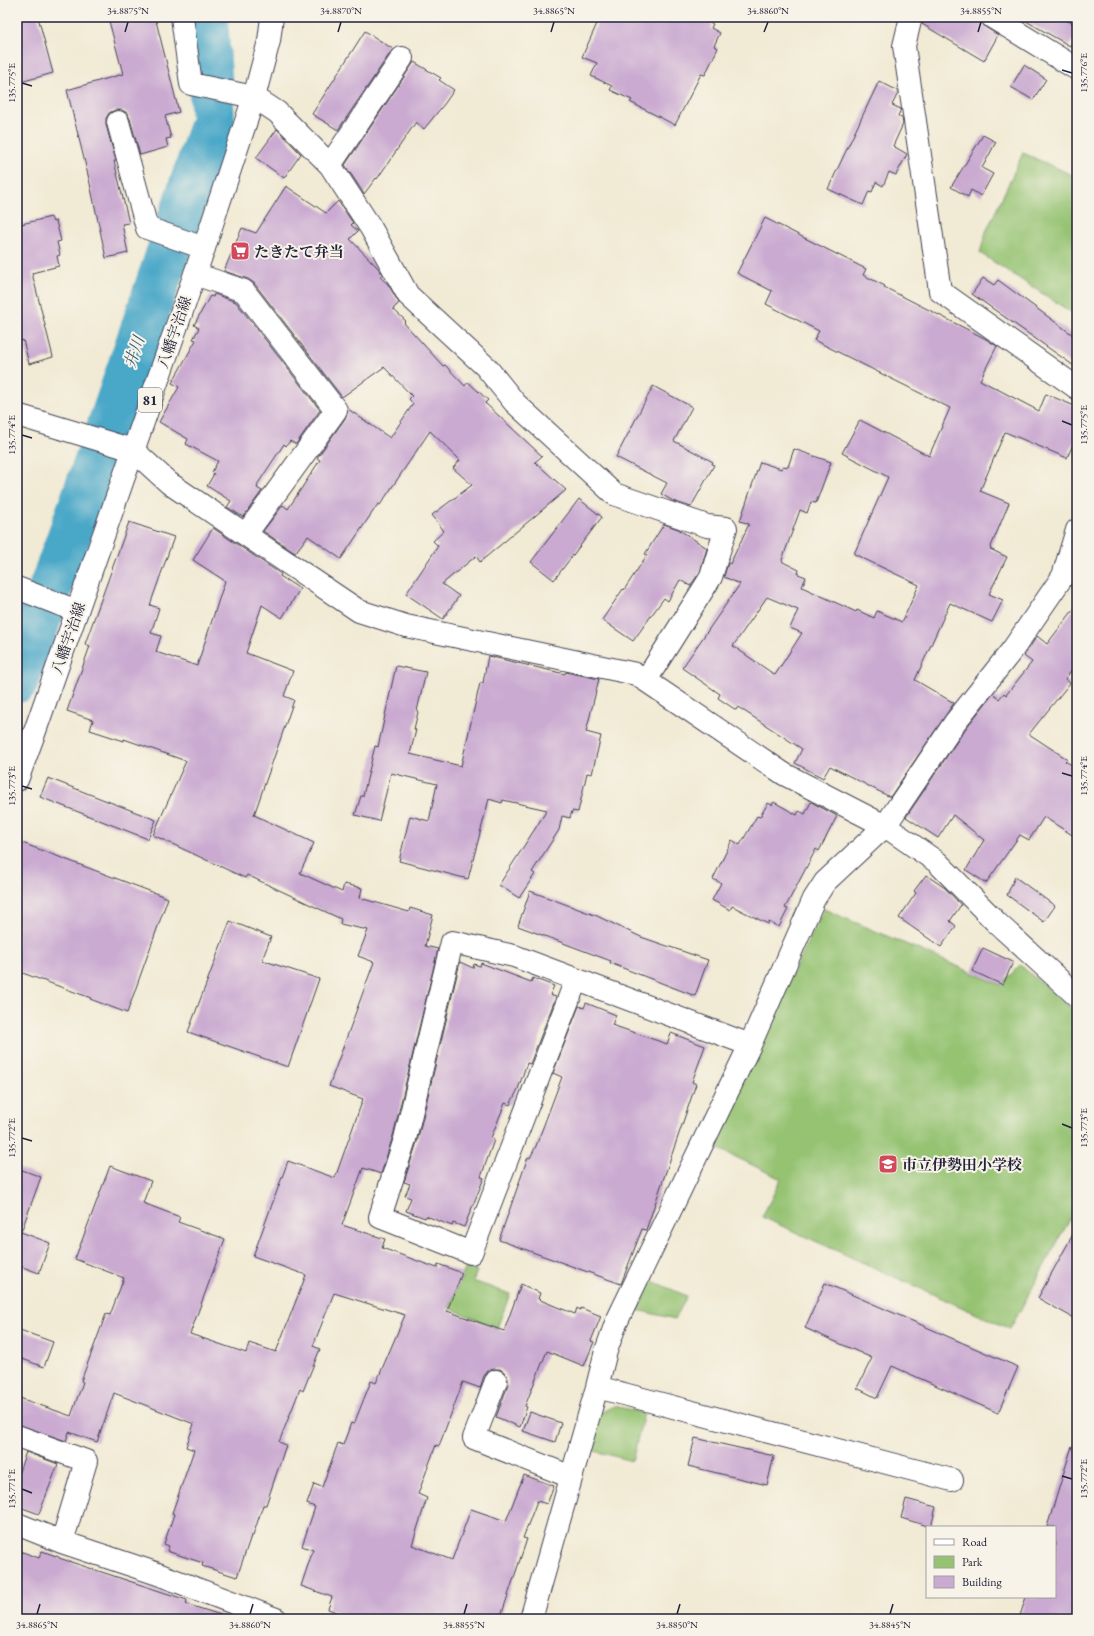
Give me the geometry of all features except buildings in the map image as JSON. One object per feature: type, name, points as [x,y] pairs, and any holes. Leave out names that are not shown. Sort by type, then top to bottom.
[{"type":"street","points":[[182,17],[191,84],[244,95],[278,112],[330,165],[370,228],[408,295],[486,367],[515,403],[614,494],[707,526],[726,528],[711,577],[646,680]]},
{"type":"street","name":"八幡宇治線","points":[[17,780],[22,751],[68,608],[132,450],[195,274],[196,245],[244,95],[269,41],[272,17]]},
{"type":"street","points":[[911,17],[904,46],[940,291],[1077,388]]},
{"type":"street","points":[[992,17],[1077,69]]},
{"type":"street","points":[[330,165],[402,58]]},
{"type":"street","points":[[118,122],[147,228],[196,245]]},
{"type":"street","points":[[195,274],[244,291],[336,410],[246,534]]},
{"type":"street","points":[[17,415],[64,428],[132,450],[169,482],[359,611],[406,626],[636,674],[784,774],[885,826],[937,862],[997,923],[1077,996]]},
{"type":"street","points":[[531,1619],[606,1351],[616,1323],[750,1045],[814,899],[825,882],[885,826],[956,721],[1070,580],[1077,530]]},
{"type":"street","points":[[21,593],[68,608]]},
{"type":"street","points":[[576,980],[471,1254],[380,1217],[405,1138],[452,942],[514,956],[750,1045]]},
{"type":"street","points":[[496,1381],[474,1438],[571,1477]]},
{"type":"street","points":[[597,1387],[952,1480]]},
{"type":"street","points":[[17,1436],[86,1461],[62,1542]]},
{"type":"street","points":[[17,1524],[62,1542],[155,1573],[276,1619]]},
{"type":"green space","points":[[1023,153],[1077,177],[1077,316],[980,253],[986,232]]},
{"type":"green space","name":"市立伊勢田小学校","points":[[824,909],[1001,985],[1020,965],[1077,1013],[1077,1206],[1010,1329],[762,1217],[781,1179],[709,1144]]},
{"type":"green space","points":[[466,1267],[477,1271],[473,1281],[510,1294],[497,1328],[449,1308]]},
{"type":"green space","points":[[645,1278],[687,1296],[675,1319],[633,1309]]},
{"type":"green space","points":[[614,1406],[644,1413],[632,1461],[587,1449],[598,1414]]},
{"type":"waterway","name":"井川","points":[[17,681],[116,406],[213,120],[206,17]]},
{"type":"place","name":"たきたて弁当","points":[[240,251]]},
{"type":"place","name":"市立伊勢田小学校","points":[[888,1164]]}]
